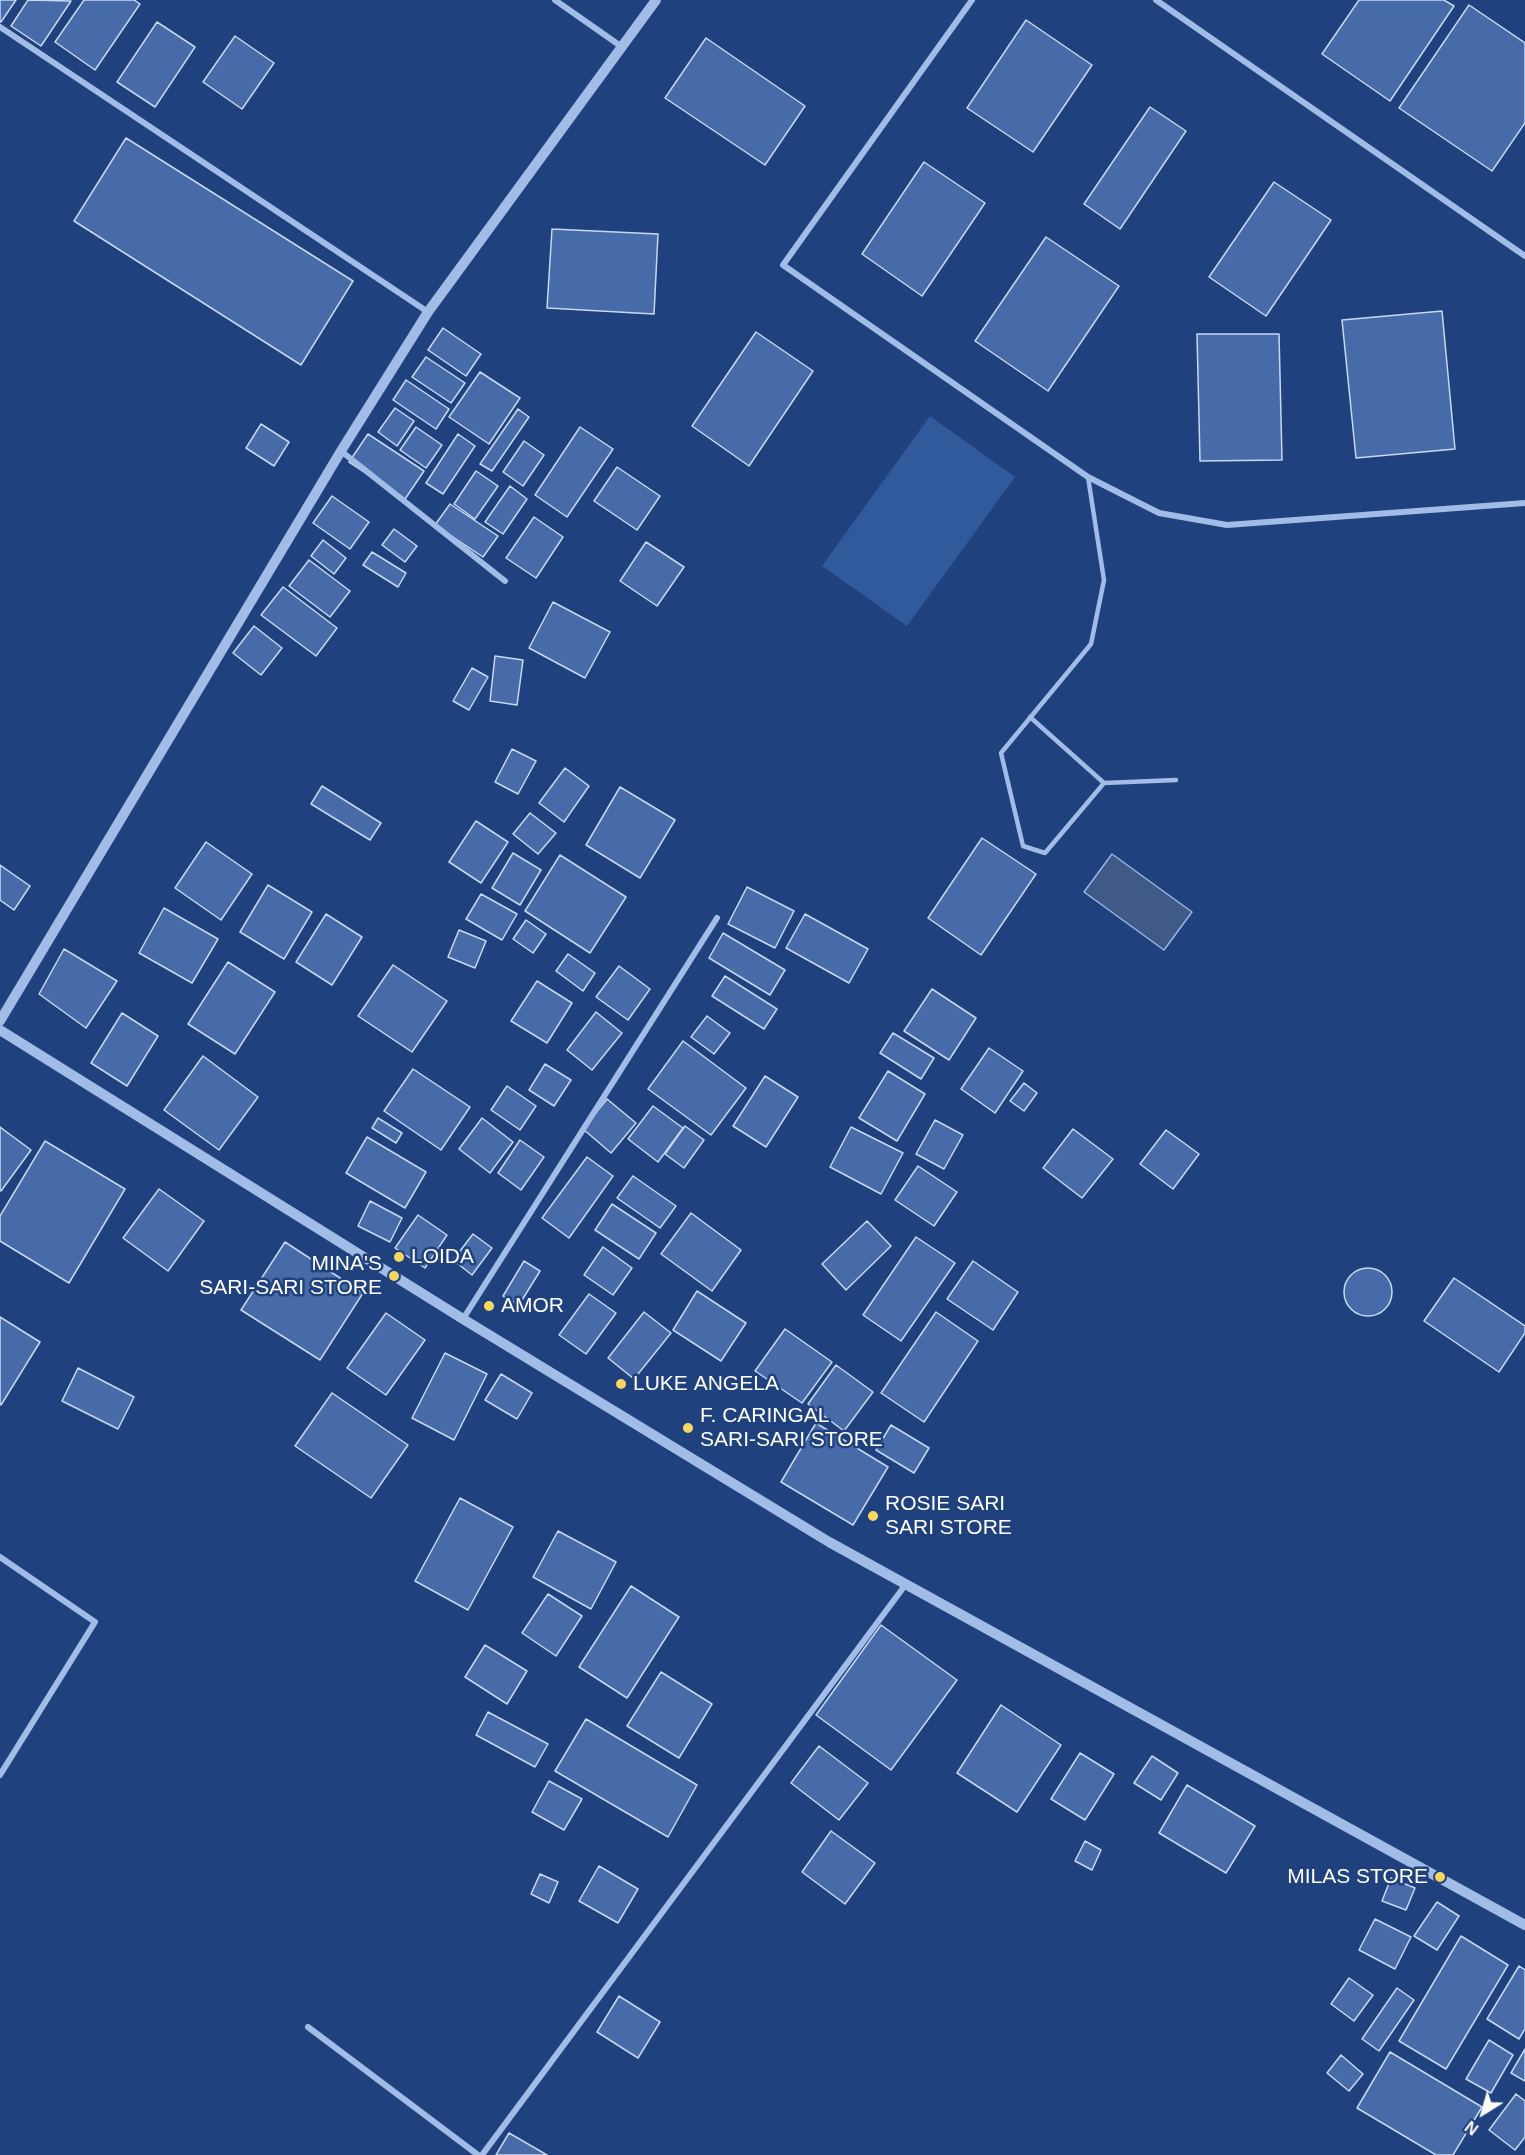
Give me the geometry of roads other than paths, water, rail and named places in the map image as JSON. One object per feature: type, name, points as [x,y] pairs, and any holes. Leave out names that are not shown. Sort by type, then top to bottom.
[{"type":"street","points":[[555,0],[622,47]]},
{"type":"street","points":[[0,1021],[341,451],[428,312],[656,0]]},
{"type":"street","points":[[972,0],[783,265],[1088,477],[1159,513],[1227,525],[1525,503]]},
{"type":"street","points":[[1156,0],[1525,256]]},
{"type":"street","points":[[0,27],[428,312]]},
{"type":"street","points":[[341,451],[505,581]]},
{"type":"street","points":[[463,1319],[717,918]]},
{"type":"street","points":[[0,1030],[463,1319],[829,1542],[1525,1925]]},
{"type":"street","points":[[0,1557],[95,1622],[0,1775]]},
{"type":"street","points":[[308,2027],[480,2155],[906,1584]]},
{"type":"lane","points":[[1088,477],[1104,580],[1091,644],[1000,753],[1023,846],[1045,853],[1104,783]]},
{"type":"lane","points":[[1030,717],[1104,783],[1176,780]]},
{"type":"place","name":"LOIDA","points":[[399,1257]]},
{"type":"place","name":"MINA'S SARI-SARI STORE","points":[[394,1276]]},
{"type":"place","name":"AMOR","points":[[489,1306]]},
{"type":"place","name":"LUKE ANGELA","points":[[621,1384]]},
{"type":"place","name":"F. CARINGAL SARI-SARI STORE","points":[[688,1428]]},
{"type":"place","name":"ROSIE SARI SARI STORE","points":[[873,1516]]},
{"type":"place","name":"MILAS STORE","points":[[1440,1877]]}]
